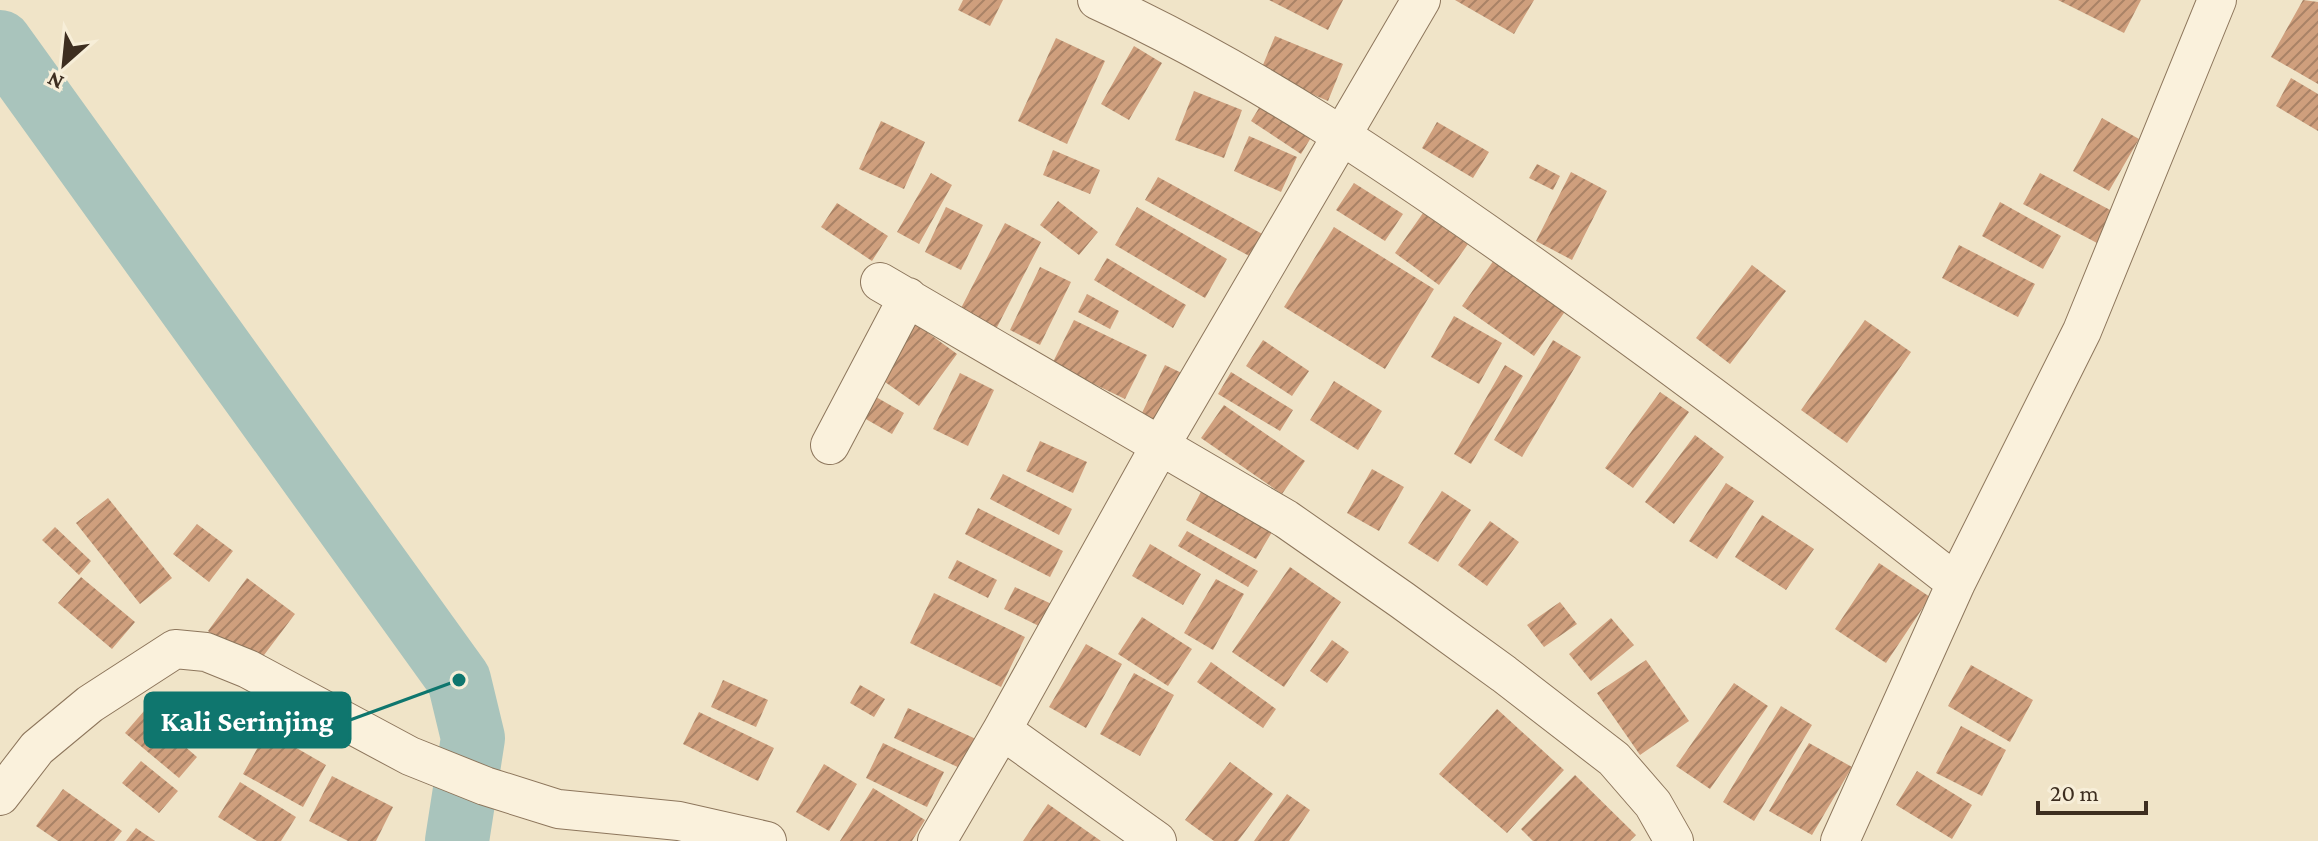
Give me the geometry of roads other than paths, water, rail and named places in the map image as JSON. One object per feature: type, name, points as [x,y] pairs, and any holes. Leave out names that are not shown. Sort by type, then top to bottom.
[{"type":"street","points":[[1097,0],[1239,72],[1344,135],[1644,345],[1801,461],[1956,583]]},
{"type":"street","points":[[937,841],[1160,446],[1421,0]]},
{"type":"street","points":[[1840,841],[1956,583],[2082,331],[2217,0]]},
{"type":"street","points":[[830,445],[894,290],[1286,519],[1504,674],[1614,759],[1653,804],[1674,841]]},
{"type":"street","points":[[0,796],[37,748],[90,704],[175,649],[206,652],[248,669],[410,756],[485,786],[558,809],[679,821],[767,841]]},
{"type":"street","points":[[1002,730],[1157,841]]},
{"type":"waterway","points":[[0,42],[459,680],[473,738],[457,841]]},
{"type":"place","name":"Kali Serinjing","points":[[459,680]]}]
